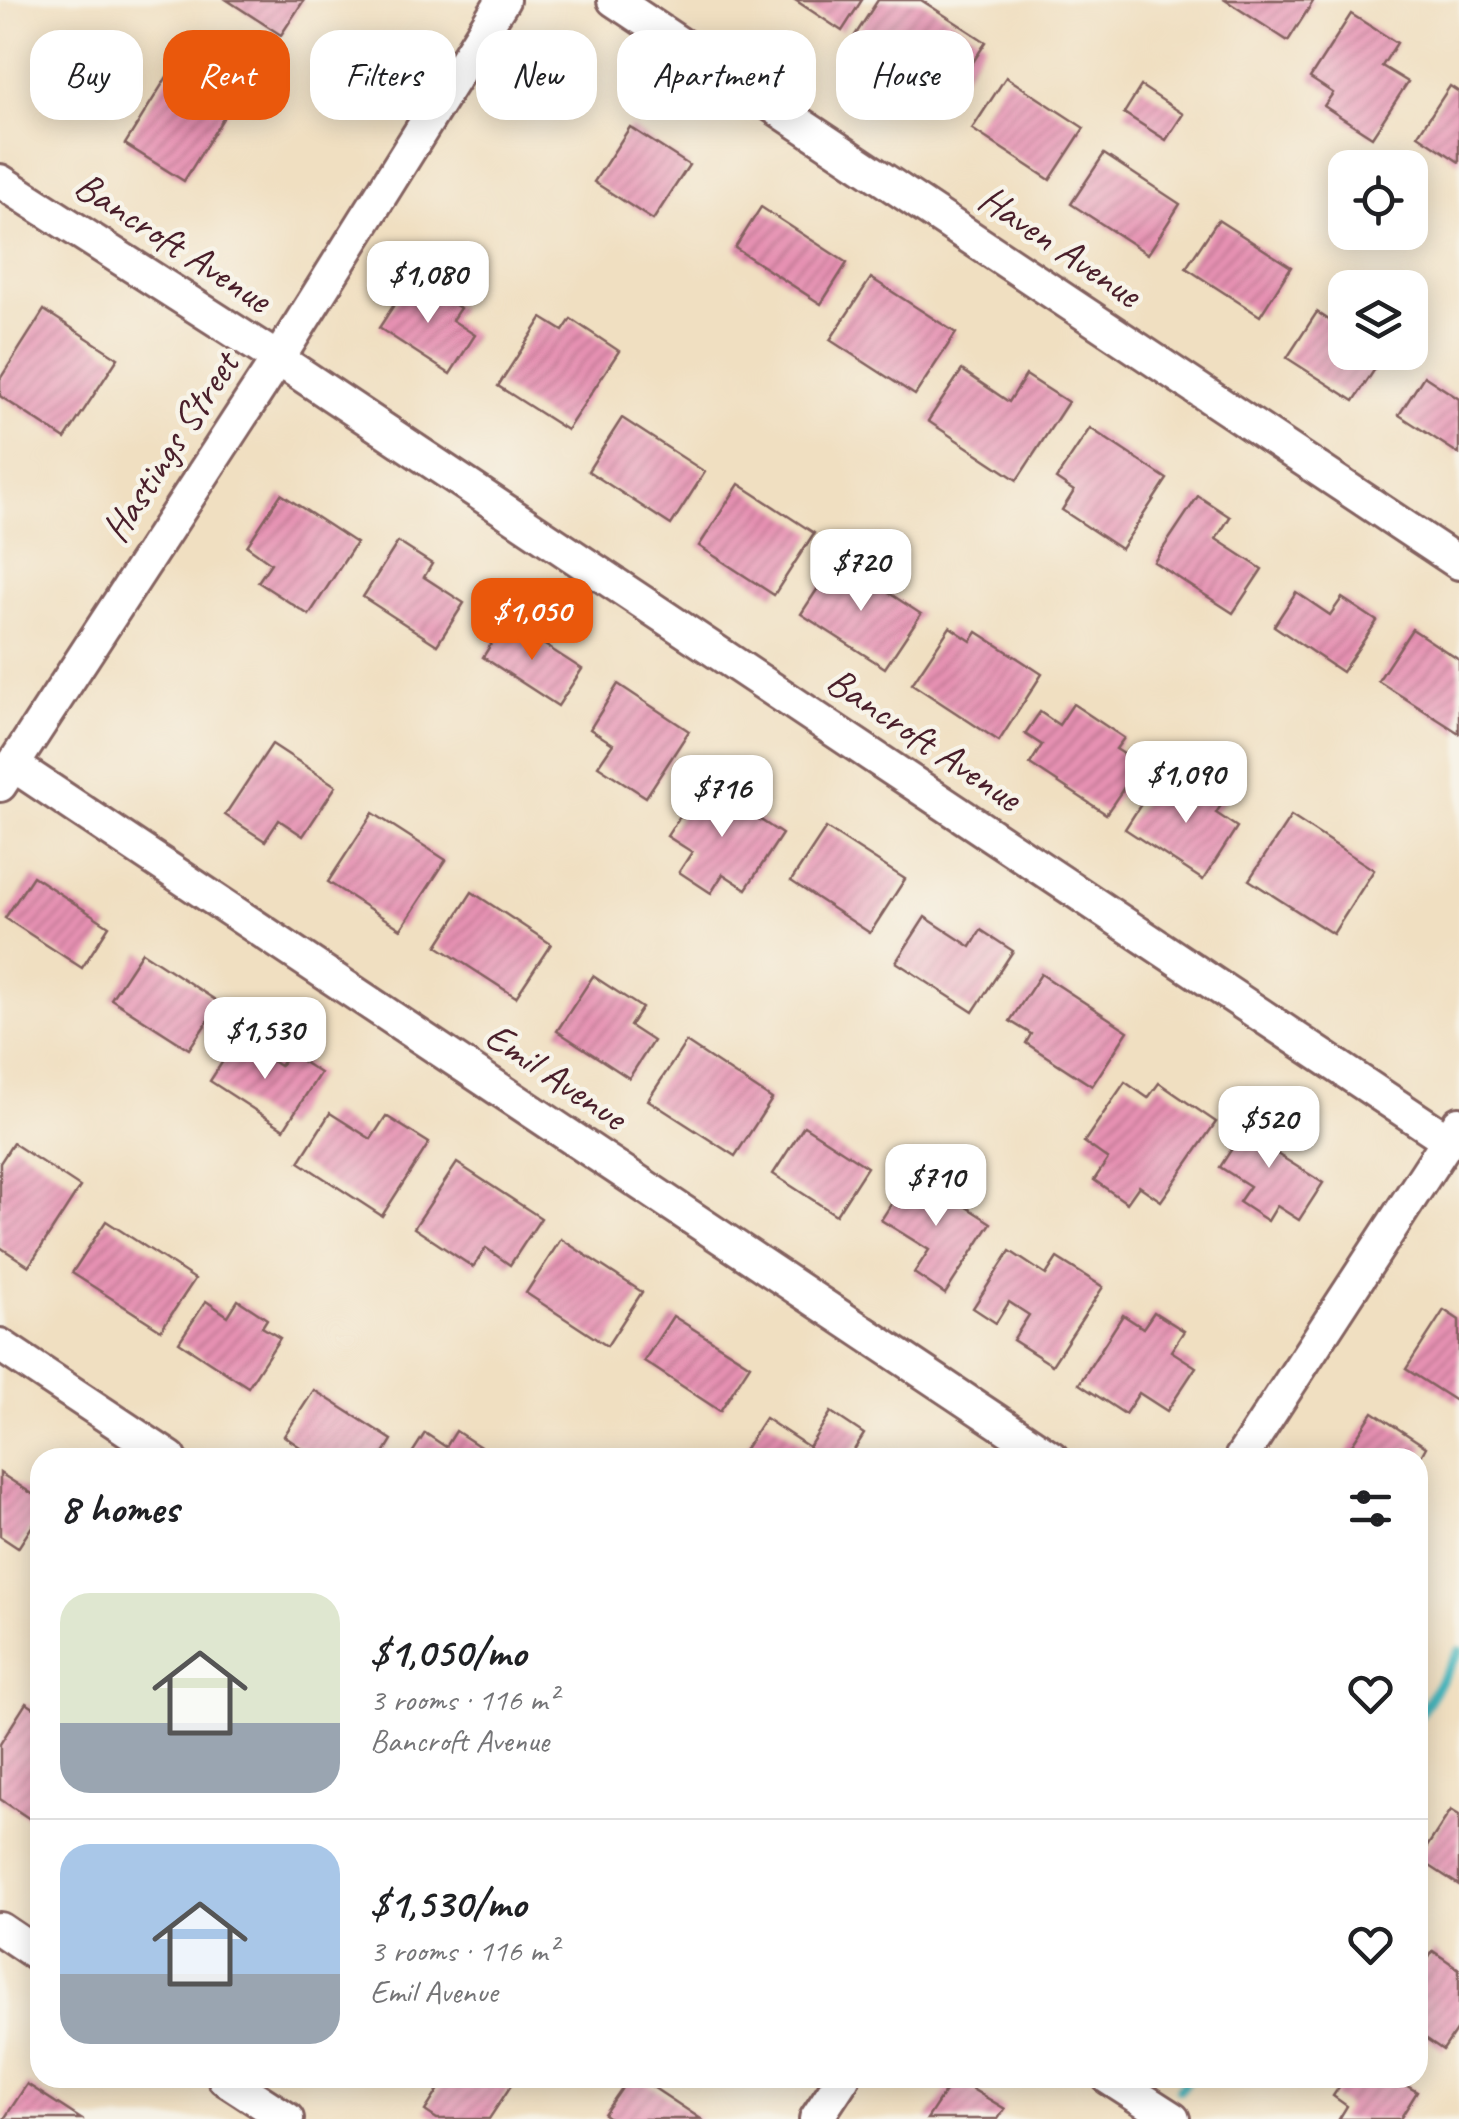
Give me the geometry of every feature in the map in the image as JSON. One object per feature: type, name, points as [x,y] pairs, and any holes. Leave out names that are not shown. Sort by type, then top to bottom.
[{"type":"street","name":"Hastings Street","points":[[6,775],[278,359],[503,0]]},
{"type":"street","name":"Haven Avenue","points":[[614,0],[1459,564]]},
{"type":"street","name":"Bancroft Avenue","points":[[0,181],[278,359],[1454,1132]]},
{"type":"street","name":"Emil Avenue","points":[[6,775],[1037,1448]]},
{"type":"street","points":[[1248,1448],[1454,1132]]},
{"type":"street","points":[[0,1344],[155,1448]]},
{"type":"street","points":[[0,1929],[30,1949]]},
{"type":"street","points":[[239,2088],[287,2119]]},
{"type":"street","points":[[816,2119],[836,2088]]},
{"type":"street","points":[[1125,2088],[1173,2119]]},
{"type":"building","points":[[227,0],[304,0],[284,30],[273,30]]},
{"type":"building","points":[[795,0],[862,0],[840,30]]},
{"type":"building","points":[[878,0],[921,0],[967,30],[858,30]]},
{"type":"building","points":[[1225,0],[1314,0],[1288,41]]},
{"type":"building","points":[[1351,14],[1397,43],[1382,66],[1408,82],[1372,137],[1324,106],[1333,93],[1310,78]]},
{"type":"building","points":[[974,34],[986,42],[974,60]]},
{"type":"building","points":[[1006,77],[1084,128],[1050,180],[972,129]]},
{"type":"building","points":[[163,83],[163,120],[222,120],[184,181],[125,144]]},
{"type":"building","points":[[1141,86],[1183,114],[1166,140],[1124,113]]},
{"type":"building","points":[[1450,86],[1459,92],[1459,162],[1418,135]]},
{"type":"building","points":[[630,127],[689,165],[653,220],[594,182]]},
{"type":"building","points":[[1104,154],[1180,204],[1148,254],[1071,204]]},
{"type":"building","points":[[761,207],[847,263],[821,304],[735,248]]},
{"type":"building","points":[[1218,220],[1291,267],[1260,316],[1186,268]]},
{"type":"building","points":[[412,277],[460,308],[452,320],[475,335],[450,374],[379,328]]},
{"type":"building","points":[[871,278],[956,333],[915,395],[830,340]]},
{"type":"building","points":[[44,310],[118,358],[65,439],[0,396],[0,379]]},
{"type":"building","points":[[1317,312],[1328,319],[1328,370],[1374,370],[1354,401],[1287,358]]},
{"type":"building","points":[[542,318],[563,331],[571,319],[619,351],[567,430],[498,386]]},
{"type":"building","points":[[962,370],[1009,402],[1026,375],[1068,402],[1017,480],[928,421]]},
{"type":"building","points":[[1424,376],[1459,399],[1459,454],[1399,415]]},
{"type":"building","points":[[622,418],[705,472],[671,525],[588,471]]},
{"type":"building","points":[[1090,428],[1167,479],[1121,549],[1062,510],[1074,491],[1056,479]]},
{"type":"building","points":[[739,484],[814,533],[774,595],[699,546]]},
{"type":"building","points":[[281,494],[356,543],[309,615],[258,582],[271,563],[247,546]]},
{"type":"building","points":[[1198,496],[1230,517],[1216,539],[1262,569],[1233,613],[1154,562]]},
{"type":"building","points":[[398,542],[432,564],[424,577],[464,603],[437,645],[363,597]]},
{"type":"building","points":[[837,559],[921,614],[885,668],[801,614]]},
{"type":"building","points":[[1296,592],[1330,615],[1342,598],[1377,621],[1342,672],[1274,626]]},
{"type":"building","points":[[506,620],[582,669],[558,706],[483,657]]},
{"type":"building","points":[[950,627],[971,641],[977,632],[1042,674],[999,741],[912,684]]},
{"type":"building","points":[[1412,629],[1459,660],[1459,733],[1378,681]]},
{"type":"building","points":[[618,684],[689,731],[646,797],[598,766],[613,744],[590,729]]},
{"type":"building","points":[[1073,704],[1124,738],[1116,749],[1140,764],[1106,814],[1030,764],[1042,745],[1025,734],[1040,712],[1059,725]]},
{"type":"building","points":[[272,744],[336,786],[303,836],[279,820],[265,841],[225,815]]},
{"type":"building","points":[[1207,774],[1231,790],[1216,813],[1237,827],[1203,880],[1125,829],[1152,787],[1185,808]]},
{"type":"building","points":[[702,782],[782,834],[746,889],[723,874],[711,893],[679,872],[692,852],[667,836]]},
{"type":"building","points":[[373,813],[446,860],[401,929],[328,882]]},
{"type":"building","points":[[1291,816],[1374,870],[1333,934],[1249,880]]},
{"type":"building","points":[[826,828],[905,879],[870,933],[791,881]]},
{"type":"building","points":[[33,876],[109,926],[82,968],[5,918]]},
{"type":"building","points":[[472,892],[551,944],[516,997],[437,946]]},
{"type":"building","points":[[925,917],[971,947],[981,930],[1013,951],[973,1012],[896,962]]},
{"type":"building","points":[[142,952],[220,1003],[189,1049],[111,999]]},
{"type":"building","points":[[1041,974],[1128,1031],[1092,1086],[1026,1043],[1031,1034],[1010,1021]]},
{"type":"building","points":[[593,976],[642,1008],[630,1026],[653,1041],[629,1078],[557,1031]]},
{"type":"building","points":[[238,1038],[280,1066],[289,1053],[320,1073],[284,1129],[210,1081]]},
{"type":"building","points":[[686,1042],[772,1099],[735,1156],[648,1100]]},
{"type":"building","points":[[1125,1082],[1148,1098],[1159,1083],[1216,1122],[1161,1201],[1139,1186],[1127,1203],[1094,1180],[1108,1159],[1084,1142]]},
{"type":"building","points":[[1256,1111],[1291,1133],[1277,1154],[1323,1183],[1299,1220],[1277,1206],[1268,1221],[1239,1202],[1250,1186],[1220,1167]]},
{"type":"building","points":[[330,1113],[371,1139],[386,1116],[429,1143],[382,1216],[299,1162]]},
{"type":"building","points":[[804,1126],[867,1167],[836,1215],[773,1174]]},
{"type":"building","points":[[13,1143],[80,1187],[29,1266],[0,1247],[0,1163]]},
{"type":"building","points":[[457,1163],[541,1218],[510,1265],[486,1248],[473,1267],[414,1228]]},
{"type":"building","points":[[912,1172],[991,1223],[945,1294],[914,1273],[929,1250],[881,1220]]},
{"type":"building","points":[[106,1221],[195,1279],[161,1330],[72,1273]]},
{"type":"building","points":[[561,1239],[642,1292],[607,1346],[526,1293]]},
{"type":"building","points":[[1010,1251],[1046,1275],[1057,1258],[1103,1287],[1052,1365],[1013,1340],[1029,1315],[1009,1302],[996,1323],[973,1308]]},
{"type":"building","points":[[238,1300],[267,1319],[262,1327],[280,1338],[248,1387],[179,1342],[206,1301],[228,1316]]},
{"type":"building","points":[[1444,1310],[1459,1320],[1459,1403],[1406,1369]]},
{"type":"building","points":[[1154,1312],[1184,1331],[1171,1351],[1196,1367],[1167,1411],[1139,1393],[1125,1414],[1079,1384],[1123,1315],[1143,1328]]},
{"type":"building","points":[[673,1316],[750,1365],[720,1411],[644,1361]]},
{"type":"building","points":[[314,1390],[392,1440],[387,1448],[301,1448],[284,1436]]},
{"type":"building","points":[[831,1412],[864,1434],[855,1448],[746,1448],[765,1418],[809,1447]]},
{"type":"building","points":[[1373,1412],[1426,1447],[1425,1448],[1350,1448]]},
{"type":"building","points":[[456,1431],[482,1448],[415,1448],[425,1433],[446,1447]]},
{"type":"building","points":[[0,1473],[30,1492],[30,1529],[18,1548],[0,1536]]},
{"type":"building","points":[[26,1703],[30,1706],[30,1819],[0,1799],[0,1744]]},
{"type":"building","points":[[1451,1810],[1459,1815],[1459,1885],[1428,1865],[1428,1845]]},
{"type":"building","points":[[1433,1951],[1459,1969],[1459,2026],[1443,2050],[1428,2040],[1428,1959]]},
{"type":"building","points":[[27,2084],[81,2119],[4,2119]]},
{"type":"building","points":[[440,2088],[509,2088],[489,2119],[437,2119],[425,2111]]},
{"type":"building","points":[[622,2088],[654,2088],[701,2119],[611,2119],[604,2114]]},
{"type":"building","points":[[947,2088],[970,2088],[1005,2109],[998,2119],[927,2119]]},
{"type":"building","points":[[1338,2088],[1410,2088],[1417,2092],[1400,2119],[1339,2119],[1347,2106],[1333,2096]]},
{"type":"waterway","points":[[1428,1701],[1459,1651]]}]
